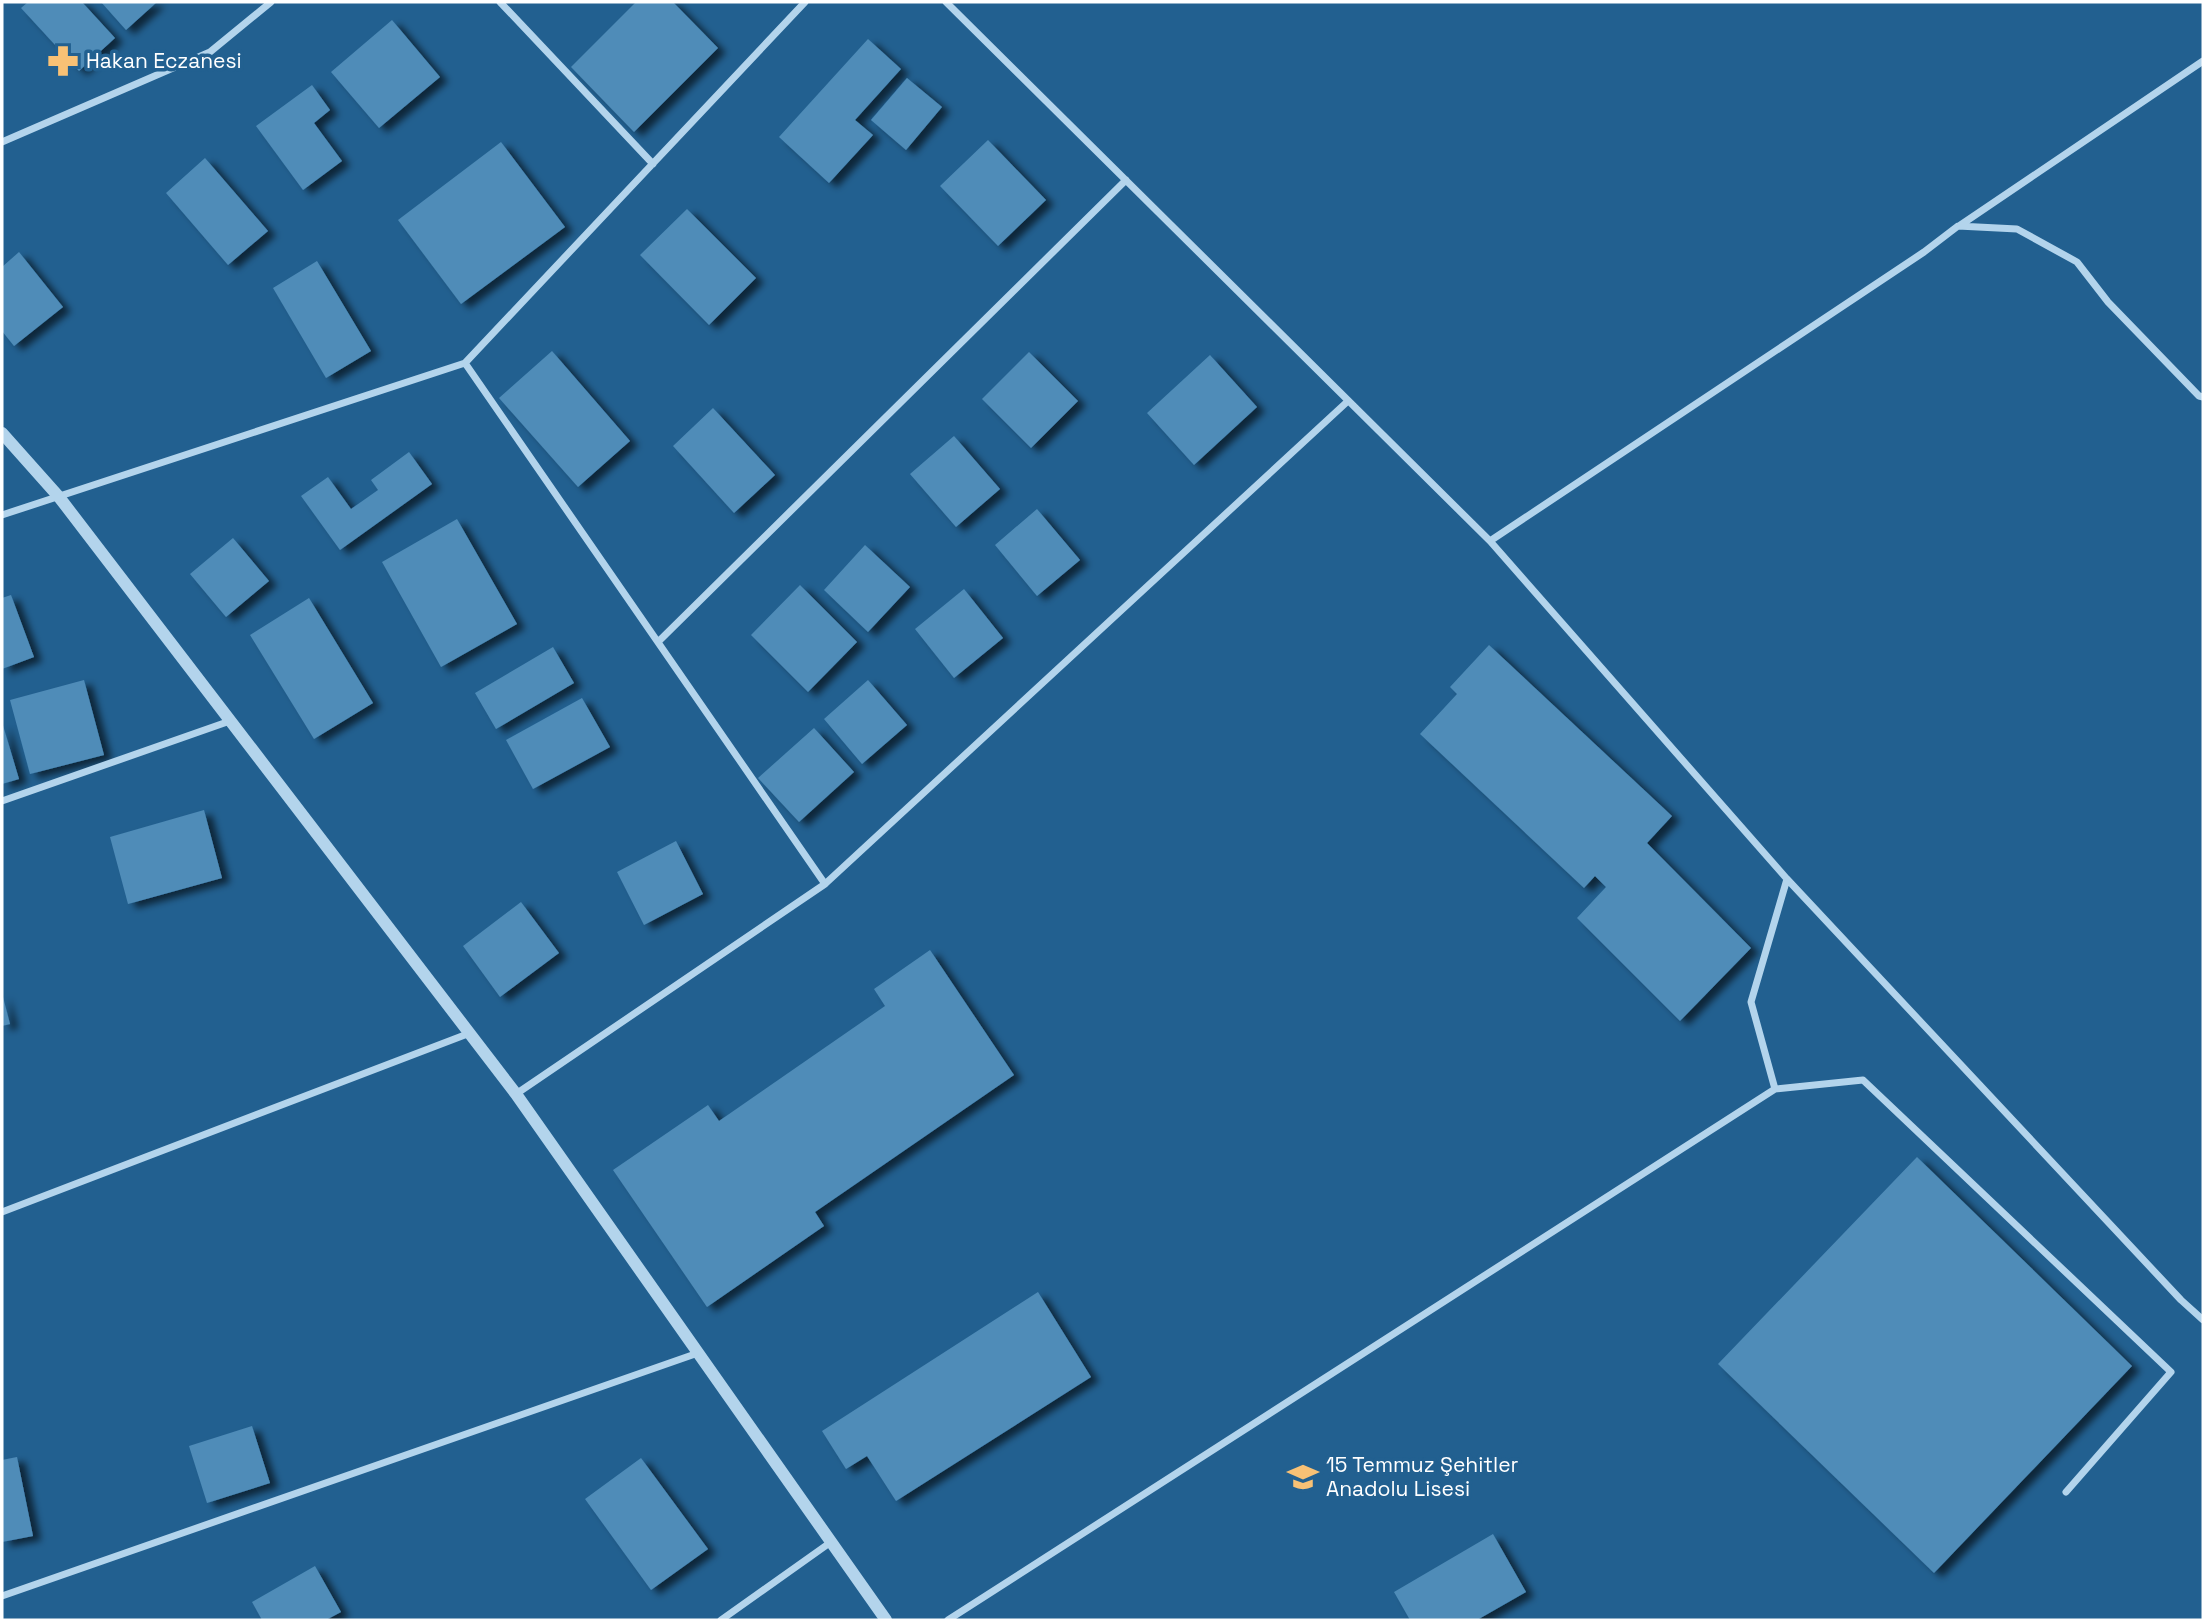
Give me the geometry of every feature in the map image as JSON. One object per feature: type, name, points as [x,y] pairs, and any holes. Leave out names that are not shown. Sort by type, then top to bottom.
[{"type":"street","points":[[2,142],[210,52],[271,2]]},
{"type":"street","points":[[500,2],[653,164]]},
{"type":"street","points":[[2,515],[464,363],[805,2]]},
{"type":"street","points":[[946,2],[1490,541],[1787,879],[2181,1300],[2203,1320]]},
{"type":"street","points":[[1490,541],[1924,252],[1958,226],[2203,61]]},
{"type":"street","points":[[658,642],[1126,180]]},
{"type":"street","points":[[1958,226],[2017,229],[2077,262],[2108,302],[2173,372],[2203,397]]},
{"type":"street","points":[[464,363],[825,884]]},
{"type":"street","points":[[516,1094],[825,884],[1348,401]]},
{"type":"street","points":[[2,433],[59,496],[516,1094],[886,1620]]},
{"type":"street","points":[[2,801],[230,721]]},
{"type":"street","points":[[1775,1089],[1751,1002],[1787,879]]},
{"type":"street","points":[[2,1212],[470,1033]]},
{"type":"street","points":[[948,1620],[1775,1089],[1863,1080],[2171,1372],[2066,1492]]},
{"type":"street","points":[[2,1596],[698,1353]]},
{"type":"street","points":[[721,1620],[831,1542]]},
{"type":"building","points":[[28,2],[82,2],[115,38],[79,71],[21,8]]},
{"type":"building","points":[[101,2],[157,2],[126,30]]},
{"type":"building","points":[[636,2],[673,2],[718,48],[634,132],[571,67]]},
{"type":"building","points":[[392,20],[440,77],[379,128],[331,72]]},
{"type":"building","points":[[868,39],[901,69],[855,120],[873,135],[829,183],[779,137]]},
{"type":"building","points":[[907,78],[942,107],[906,150],[871,120]]},
{"type":"building","points":[[312,85],[330,110],[314,123],[342,161],[303,190],[256,126]]},
{"type":"building","points":[[988,140],[1046,200],[998,246],[940,186]]},
{"type":"building","points":[[501,142],[565,227],[461,304],[398,220]]},
{"type":"building","points":[[205,158],[268,231],[228,265],[166,193]]},
{"type":"building","points":[[687,209],[756,278],[709,325],[640,255]]},
{"type":"building","points":[[19,252],[63,307],[14,346],[2,331],[2,267]]},
{"type":"building","points":[[317,261],[371,351],[326,378],[273,288]]},
{"type":"building","points":[[552,351],[630,441],[578,487],[499,398]]},
{"type":"building","points":[[1029,352],[1078,401],[1031,448],[982,399]]},
{"type":"building","points":[[1210,355],[1257,407],[1194,465],[1147,413]]},
{"type":"building","points":[[713,408],[775,475],[734,513],[673,446]]},
{"type":"building","points":[[954,436],[1000,489],[956,527],[910,474]]},
{"type":"building","points":[[409,452],[432,484],[340,550],[301,496],[328,477],[351,509],[378,490],[371,480]]},
{"type":"building","points":[[1037,509],[1080,560],[1037,596],[995,545]]},
{"type":"building","points":[[457,519],[517,624],[441,667],[382,562]]},
{"type":"building","points":[[233,538],[269,581],[226,617],[190,574]]},
{"type":"building","points":[[865,545],[910,587],[868,632],[824,590]]},
{"type":"building","points":[[800,585],[857,642],[808,692],[751,635]]},
{"type":"building","points":[[964,589],[1003,638],[954,678],[915,629]]},
{"type":"building","points":[[11,595],[34,657],[2,669],[2,598]]},
{"type":"building","points":[[309,598],[373,703],[314,739],[250,635]]},
{"type":"building","points":[[1489,645],[1672,816],[1647,843],[1751,948],[1680,1021],[1577,918],[1606,887],[1595,876],[1584,888],[1420,734],[1457,694],[1450,687]]},
{"type":"building","points":[[553,647],[574,683],[496,729],[475,693]]},
{"type":"building","points":[[84,680],[104,755],[30,774],[10,700]]},
{"type":"building","points":[[868,680],[907,725],[862,764],[824,719]]},
{"type":"building","points":[[582,698],[610,747],[533,789],[506,740]]},
{"type":"building","points":[[2,722],[19,779],[2,784]]},
{"type":"building","points":[[814,728],[854,772],[799,822],[758,778]]},
{"type":"building","points":[[204,810],[222,878],[128,904],[110,837]]},
{"type":"building","points":[[676,841],[703,894],[644,925],[617,872]]},
{"type":"building","points":[[521,902],[559,953],[500,997],[463,946]]},
{"type":"building","points":[[930,950],[1014,1075],[815,1212],[824,1226],[707,1307],[613,1170],[708,1105],[719,1121],[885,1006],[874,989]]},
{"type":"building","points":[[2,993],[10,1024],[2,1026]]},
{"type":"building","points":[[1917,1157],[2132,1366],[1934,1573],[1718,1364]]},
{"type":"building","points":[[1038,1292],[1091,1377],[896,1501],[867,1456],[846,1469],[822,1431]]},
{"type":"building","points":[[252,1426],[270,1483],[207,1503],[189,1446]]},
{"type":"building","points":[[17,1457],[33,1536],[2,1542],[2,1460]]},
{"type":"building","points":[[641,1458],[708,1549],[651,1590],[585,1499]]},
{"type":"building","points":[[1493,1534],[1526,1592],[1477,1620],[1410,1620],[1394,1592]]},
{"type":"building","points":[[315,1566],[341,1612],[326,1620],[262,1620],[252,1602]]},
{"type":"place","name":"Hakan Eczanesi","points":[[63,61]]},
{"type":"place","name":"15 Temmuz Şehitler Anadolu Lisesi","points":[[1303,1477]]}]
